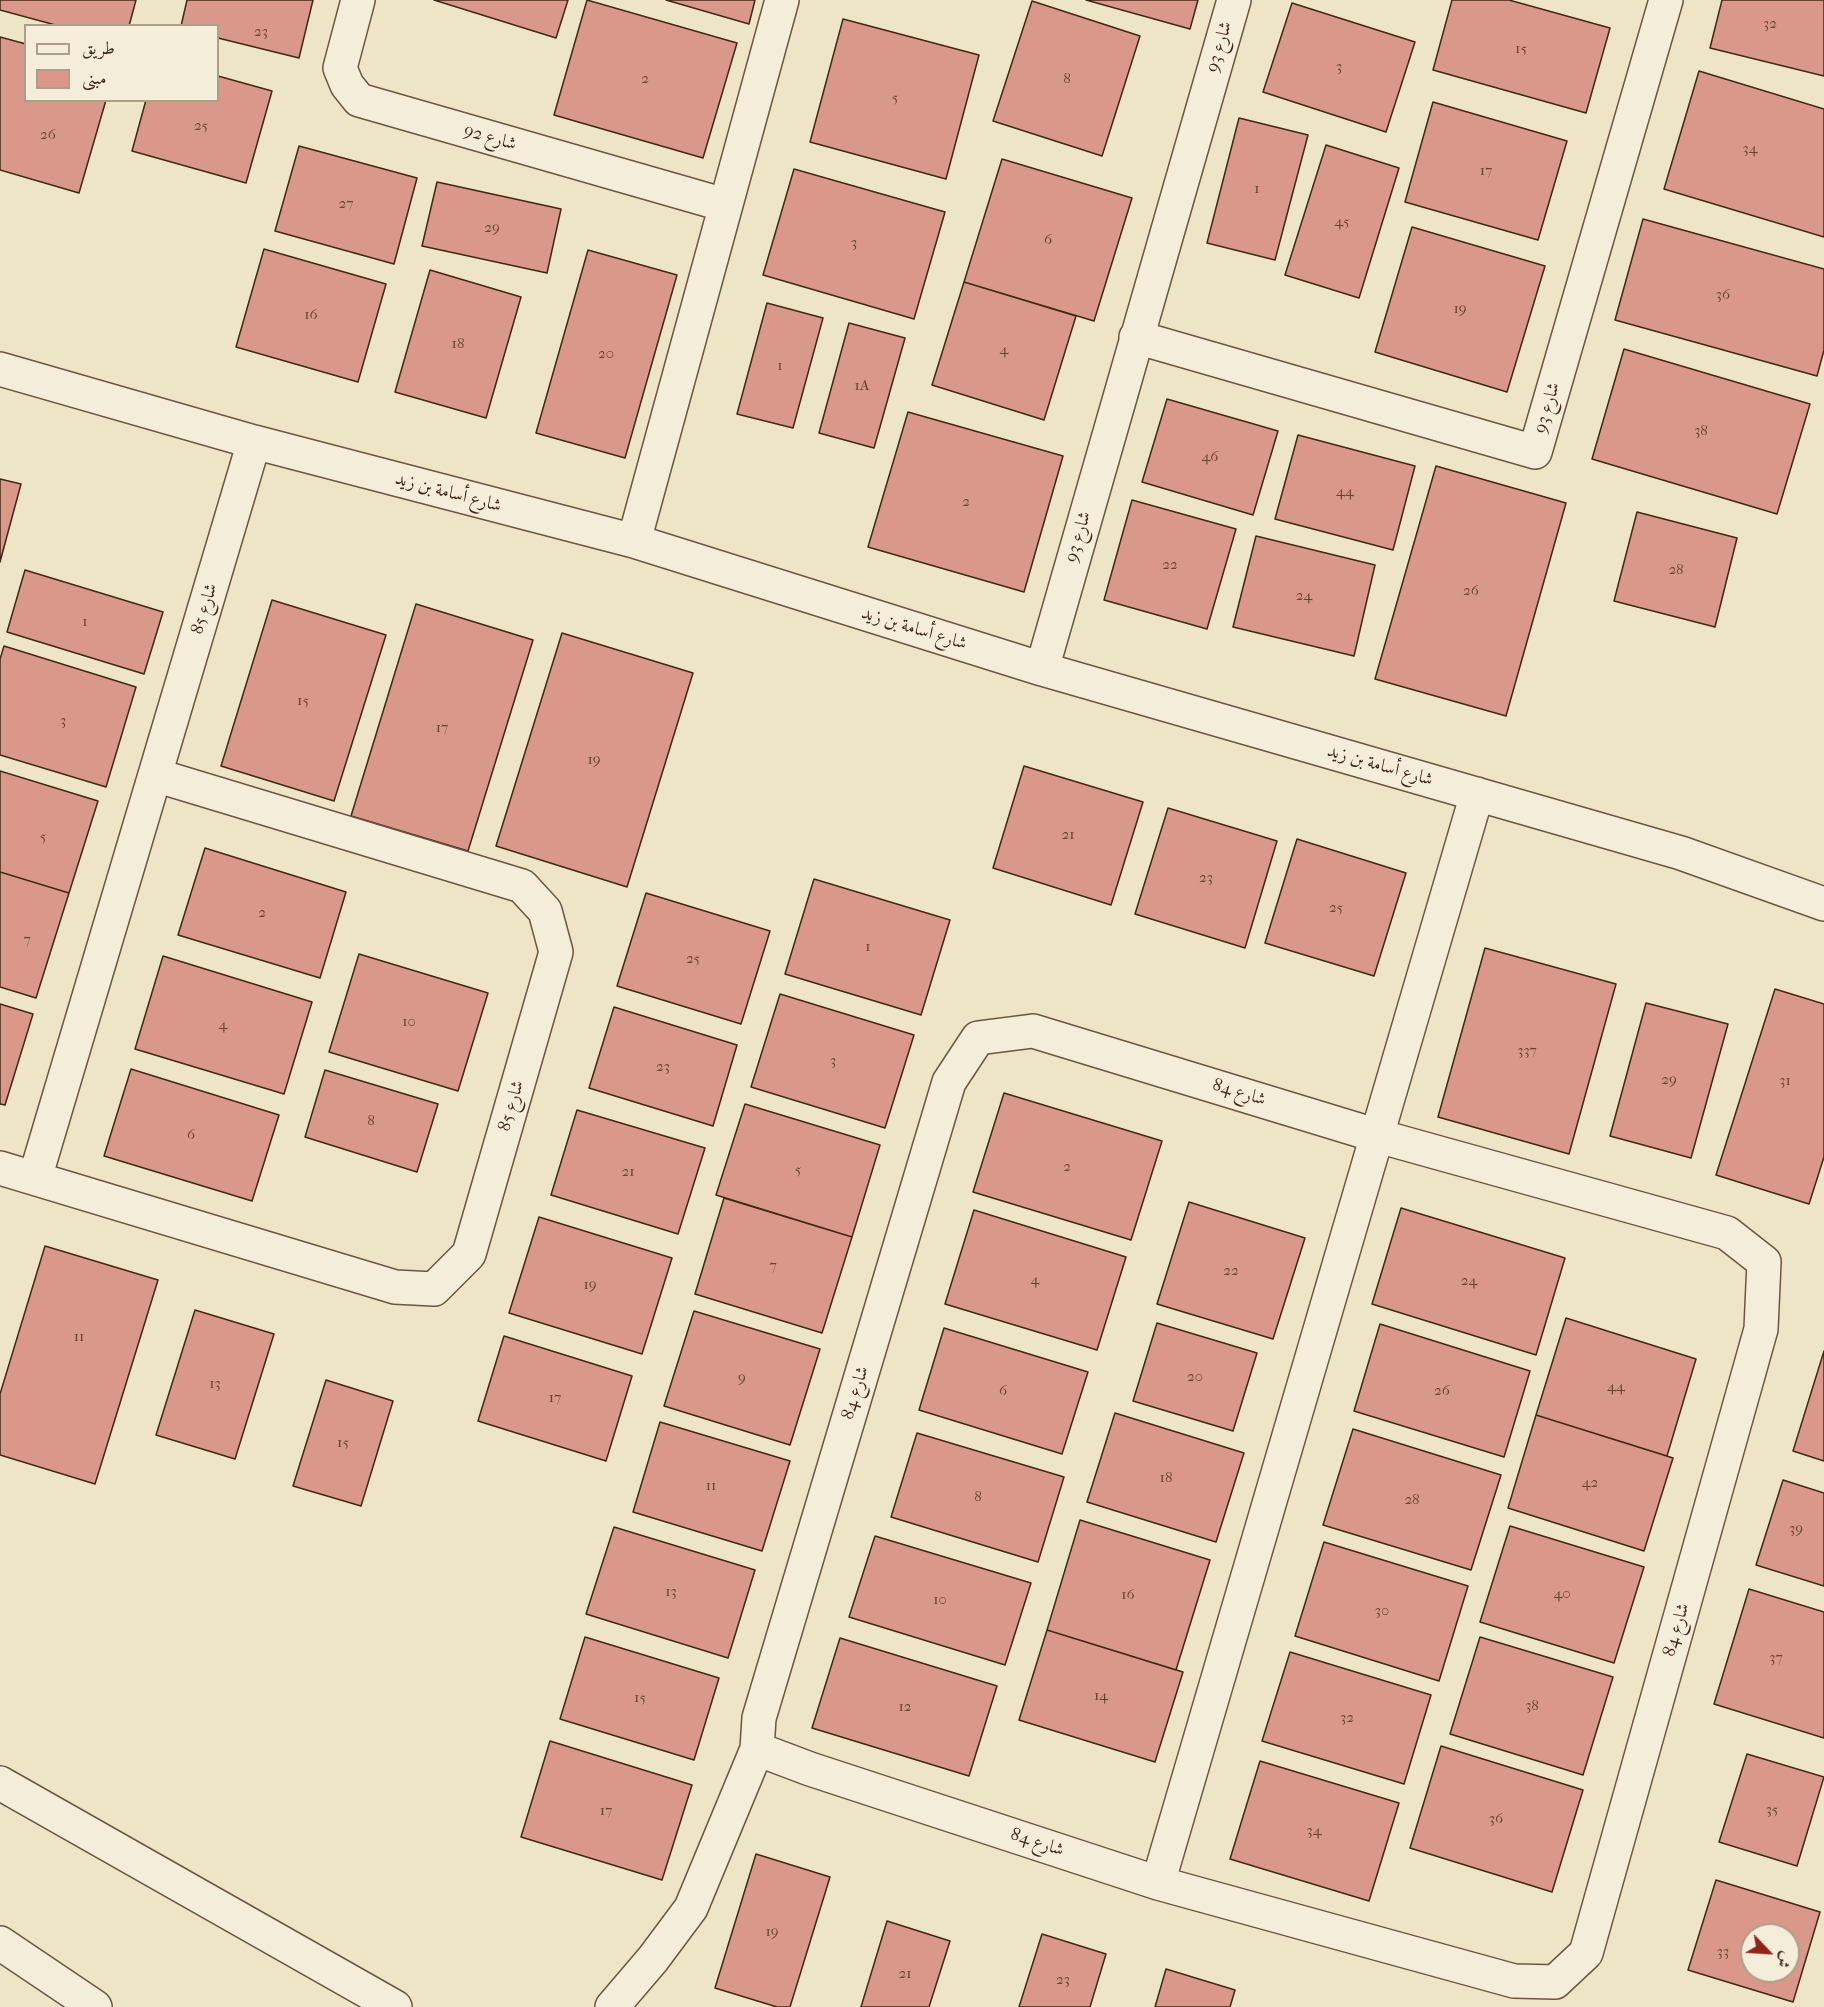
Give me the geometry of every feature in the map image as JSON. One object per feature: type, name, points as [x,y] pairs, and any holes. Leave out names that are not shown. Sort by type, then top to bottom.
[{"type":"street","name":"شارع 92","points":[[358,0],[340,68],[344,80],[359,100],[725,205]]},
{"type":"street","points":[[634,541],[782,0]]},
{"type":"street","name":"شارع 93","points":[[1041,669],[1234,0]]},
{"type":"street","name":"شارع 93","points":[[1136,337],[1535,452],[1666,0]]},
{"type":"street","name":"شارع أسامة بن زيد","points":[[0,369],[254,442],[634,541],[1041,669],[1681,853],[1824,904]]},
{"type":"street","name":"شارع 85","points":[[35,1178],[254,442]]},
{"type":"street","name":"شارع 85","points":[[0,1168],[395,1287],[434,1289],[469,1254],[556,952],[546,911],[522,886],[155,775]]},
{"type":"street","points":[[1158,1883],[1477,794]]},
{"type":"street","name":"شارع 84","points":[[1033,1030],[1378,1136],[1727,1233],[1764,1262],[1761,1329],[1586,1953],[1556,1982],[1514,1981],[1158,1883],[810,1769],[757,1749],[759,1718],[949,1082],[978,1038],[1033,1030]]},
{"type":"street","points":[[612,2007],[653,1959],[691,1908],[757,1749]]},
{"type":"street","points":[[0,1783],[395,2007]]},
{"type":"street","points":[[0,1943],[94,2007]]},
{"type":"building","points":[[0,0],[136,0],[130,24],[52,24],[0,10]]},
{"type":"building","points":[[187,0],[313,0],[299,58],[219,38],[219,24],[181,24]]},
{"type":"building","points":[[434,0],[568,0],[556,38]]},
{"type":"building","points":[[587,0],[737,43],[703,158],[554,115]]},
{"type":"building","points":[[666,0],[755,0],[749,24]]},
{"type":"building","points":[[1086,0],[1198,0],[1190,29]]},
{"type":"building","points":[[1452,0],[1509,0],[1610,28],[1586,113],[1433,70]]},
{"type":"building","points":[[1722,0],[1824,0],[1824,76],[1710,48]]},
{"type":"building","points":[[1032,1],[1140,36],[1102,156],[993,121]]},
{"type":"building","points":[[1292,3],[1415,42],[1386,132],[1263,92]]},
{"type":"building","points":[[843,19],[979,55],[946,179],[810,142]]},
{"type":"building","points":[[0,37],[24,43],[24,102],[105,102],[79,193],[0,170]]},
{"type":"building","points":[[1699,71],[1824,109],[1824,237],[1664,189]]},
{"type":"building","points":[[219,76],[272,91],[246,183],[132,151],[145,102],[219,102]]},
{"type":"building","points":[[1433,102],[1567,141],[1538,240],[1405,202]]},
{"type":"building","points":[[1239,118],[1308,135],[1275,260],[1207,243]]},
{"type":"building","points":[[1326,145],[1399,168],[1359,298],[1285,275]]},
{"type":"building","points":[[299,146],[417,178],[394,264],[275,231]]},
{"type":"building","points":[[1002,159],[1132,198],[1094,321],[964,282]]},
{"type":"building","points":[[794,169],[945,212],[914,319],[763,275]]},
{"type":"building","points":[[437,182],[561,209],[547,273],[422,246]]},
{"type":"building","points":[[1643,219],[1824,269],[1824,350],[1817,376],[1615,320]]},
{"type":"building","points":[[1412,227],[1545,266],[1507,392],[1375,352]]},
{"type":"building","points":[[264,249],[386,284],[358,382],[236,347]]},
{"type":"building","points":[[588,250],[677,275],[625,458],[536,433]]},
{"type":"building","points":[[430,270],[521,297],[486,418],[395,392]]},
{"type":"building","points":[[964,282],[1076,316],[1044,420],[932,385]]},
{"type":"building","points":[[767,303],[823,318],[793,428],[737,414]]},
{"type":"building","points":[[849,323],[905,338],[874,448],[819,433]]},
{"type":"building","points":[[1624,349],[1810,404],[1777,514],[1592,459]]},
{"type":"building","points":[[1167,399],[1278,431],[1253,515],[1142,482]]},
{"type":"building","points":[[908,412],[1063,456],[1024,592],[868,547]]},
{"type":"building","points":[[1298,435],[1415,466],[1393,550],[1275,519]]},
{"type":"building","points":[[1436,466],[1566,503],[1506,716],[1375,679]]},
{"type":"building","points":[[0,479],[21,484],[0,562]]},
{"type":"building","points":[[1132,500],[1236,529],[1207,629],[1104,600]]},
{"type":"building","points":[[1637,512],[1737,538],[1715,627],[1614,601]]},
{"type":"building","points":[[1256,536],[1375,565],[1354,656],[1233,627]]},
{"type":"building","points":[[25,570],[163,612],[144,674],[7,632]]},
{"type":"building","points":[[272,600],[386,635],[334,801],[221,766]]},
{"type":"building","points":[[416,604],[533,640],[468,851],[351,816]]},
{"type":"building","points":[[562,633],[693,673],[627,887],[496,846]]},
{"type":"building","points":[[4,646],[136,687],[106,787],[0,755],[0,659]]},
{"type":"building","points":[[1024,766],[1143,802],[1111,905],[993,868]]},
{"type":"building","points":[[0,771],[98,801],[69,893],[0,872]]},
{"type":"building","points":[[1168,808],[1277,841],[1245,948],[1135,914]]},
{"type":"building","points":[[1297,839],[1406,873],[1374,976],[1265,943]]},
{"type":"building","points":[[205,848],[346,892],[320,978],[178,935]]},
{"type":"building","points":[[0,872],[69,893],[36,998],[0,987]]},
{"type":"building","points":[[814,879],[950,920],[921,1015],[785,974]]},
{"type":"building","points":[[646,893],[770,931],[741,1024],[617,986]]},
{"type":"building","points":[[1485,948],[1616,984],[1569,1154],[1438,1117]]},
{"type":"building","points":[[359,954],[488,993],[458,1091],[329,1052]]},
{"type":"building","points":[[163,956],[312,1002],[284,1094],[135,1049]]},
{"type":"building","points":[[1775,989],[1824,1004],[1824,1157],[1809,1204],[1716,1175]]},
{"type":"building","points":[[780,994],[914,1035],[885,1128],[751,1087]]},
{"type":"building","points":[[1646,1003],[1728,1024],[1691,1158],[1610,1136]]},
{"type":"building","points":[[0,1004],[33,1014],[5,1105],[0,1104]]},
{"type":"building","points":[[614,1007],[737,1045],[713,1126],[589,1088]]},
{"type":"building","points":[[131,1069],[279,1115],[252,1201],[104,1156]]},
{"type":"building","points":[[325,1070],[438,1104],[417,1172],[305,1137]]},
{"type":"building","points":[[1004,1093],[1162,1141],[1131,1240],[973,1192]]},
{"type":"building","points":[[745,1104],[880,1145],[852,1237],[716,1195]]},
{"type":"building","points":[[577,1110],[705,1148],[678,1234],[551,1195]]},
{"type":"building","points":[[724,1198],[852,1237],[822,1333],[695,1294]]},
{"type":"building","points":[[1189,1202],[1305,1238],[1273,1339],[1157,1304]]},
{"type":"building","points":[[1401,1208],[1565,1258],[1536,1355],[1372,1304]]},
{"type":"building","points":[[974,1210],[1126,1257],[1097,1350],[945,1304]]},
{"type":"building","points":[[539,1217],[672,1258],[642,1354],[509,1313]]},
{"type":"building","points":[[45,1246],[158,1280],[95,1484],[0,1455],[0,1394]]},
{"type":"building","points":[[195,1310],[274,1334],[235,1459],[156,1435]]},
{"type":"building","points":[[694,1311],[820,1349],[790,1445],[664,1406]]},
{"type":"building","points":[[1566,1318],[1696,1359],[1667,1456],[1536,1415]]},
{"type":"building","points":[[1157,1323],[1257,1353],[1233,1431],[1133,1401]]},
{"type":"building","points":[[1380,1324],[1530,1371],[1504,1457],[1354,1411]]},
{"type":"building","points":[[944,1328],[1088,1372],[1062,1454],[919,1410]]},
{"type":"building","points":[[504,1336],[632,1376],[606,1461],[478,1421]]},
{"type":"building","points":[[1824,1351],[1824,1461],[1793,1451]]},
{"type":"building","points":[[326,1380],[393,1401],[361,1506],[293,1486]]},
{"type":"building","points":[[1115,1413],[1244,1453],[1216,1542],[1087,1502]]},
{"type":"building","points":[[1536,1415],[1673,1458],[1644,1551],[1508,1508]]},
{"type":"building","points":[[660,1422],[790,1461],[762,1551],[633,1512]]},
{"type":"building","points":[[1353,1429],[1501,1475],[1471,1570],[1323,1525]]},
{"type":"building","points":[[917,1433],[1064,1477],[1038,1562],[891,1517]]},
{"type":"building","points":[[1783,1480],[1824,1493],[1824,1586],[1756,1565]]},
{"type":"building","points":[[1080,1520],[1210,1560],[1176,1670],[1047,1630]]},
{"type":"building","points":[[1510,1526],[1644,1567],[1614,1663],[1480,1622]]},
{"type":"building","points":[[614,1527],[755,1570],[728,1658],[586,1614]]},
{"type":"building","points":[[875,1536],[1031,1583],[1005,1665],[849,1617]]},
{"type":"building","points":[[1324,1542],[1468,1586],[1439,1681],[1295,1636]]},
{"type":"building","points":[[1749,1589],[1824,1612],[1824,1738],[1714,1704]]},
{"type":"building","points":[[1047,1630],[1183,1672],[1155,1762],[1019,1720]]},
{"type":"building","points":[[585,1637],[719,1678],[694,1760],[560,1719]]},
{"type":"building","points":[[1480,1637],[1613,1677],[1583,1775],[1450,1734]]},
{"type":"building","points":[[840,1638],[997,1686],[969,1776],[812,1728]]},
{"type":"building","points":[[1290,1652],[1431,1695],[1404,1784],[1262,1741]]},
{"type":"building","points":[[550,1741],[692,1785],[662,1880],[521,1837]]},
{"type":"building","points":[[1441,1746],[1583,1790],[1552,1892],[1410,1848]]},
{"type":"building","points":[[1747,1754],[1824,1777],[1797,1866],[1719,1842]]},
{"type":"building","points":[[1260,1761],[1399,1803],[1369,1901],[1230,1859]]},
{"type":"building","points":[[756,1854],[830,1877],[790,2007],[777,2007],[715,1988]]},
{"type":"building","points":[[1716,1880],[1820,1912],[1800,1979],[1800,1923],[1740,1923],[1740,1983],[1799,1983],[1793,2002],[1688,1970]]},
{"type":"building","points":[[887,1921],[950,1941],[929,2007],[861,2007]]},
{"type":"building","points":[[1042,1934],[1106,1954],[1090,2007],[1019,2007]]},
{"type":"building","points":[[1166,1969],[1235,1990],[1230,2007],[1155,2007]]}]
